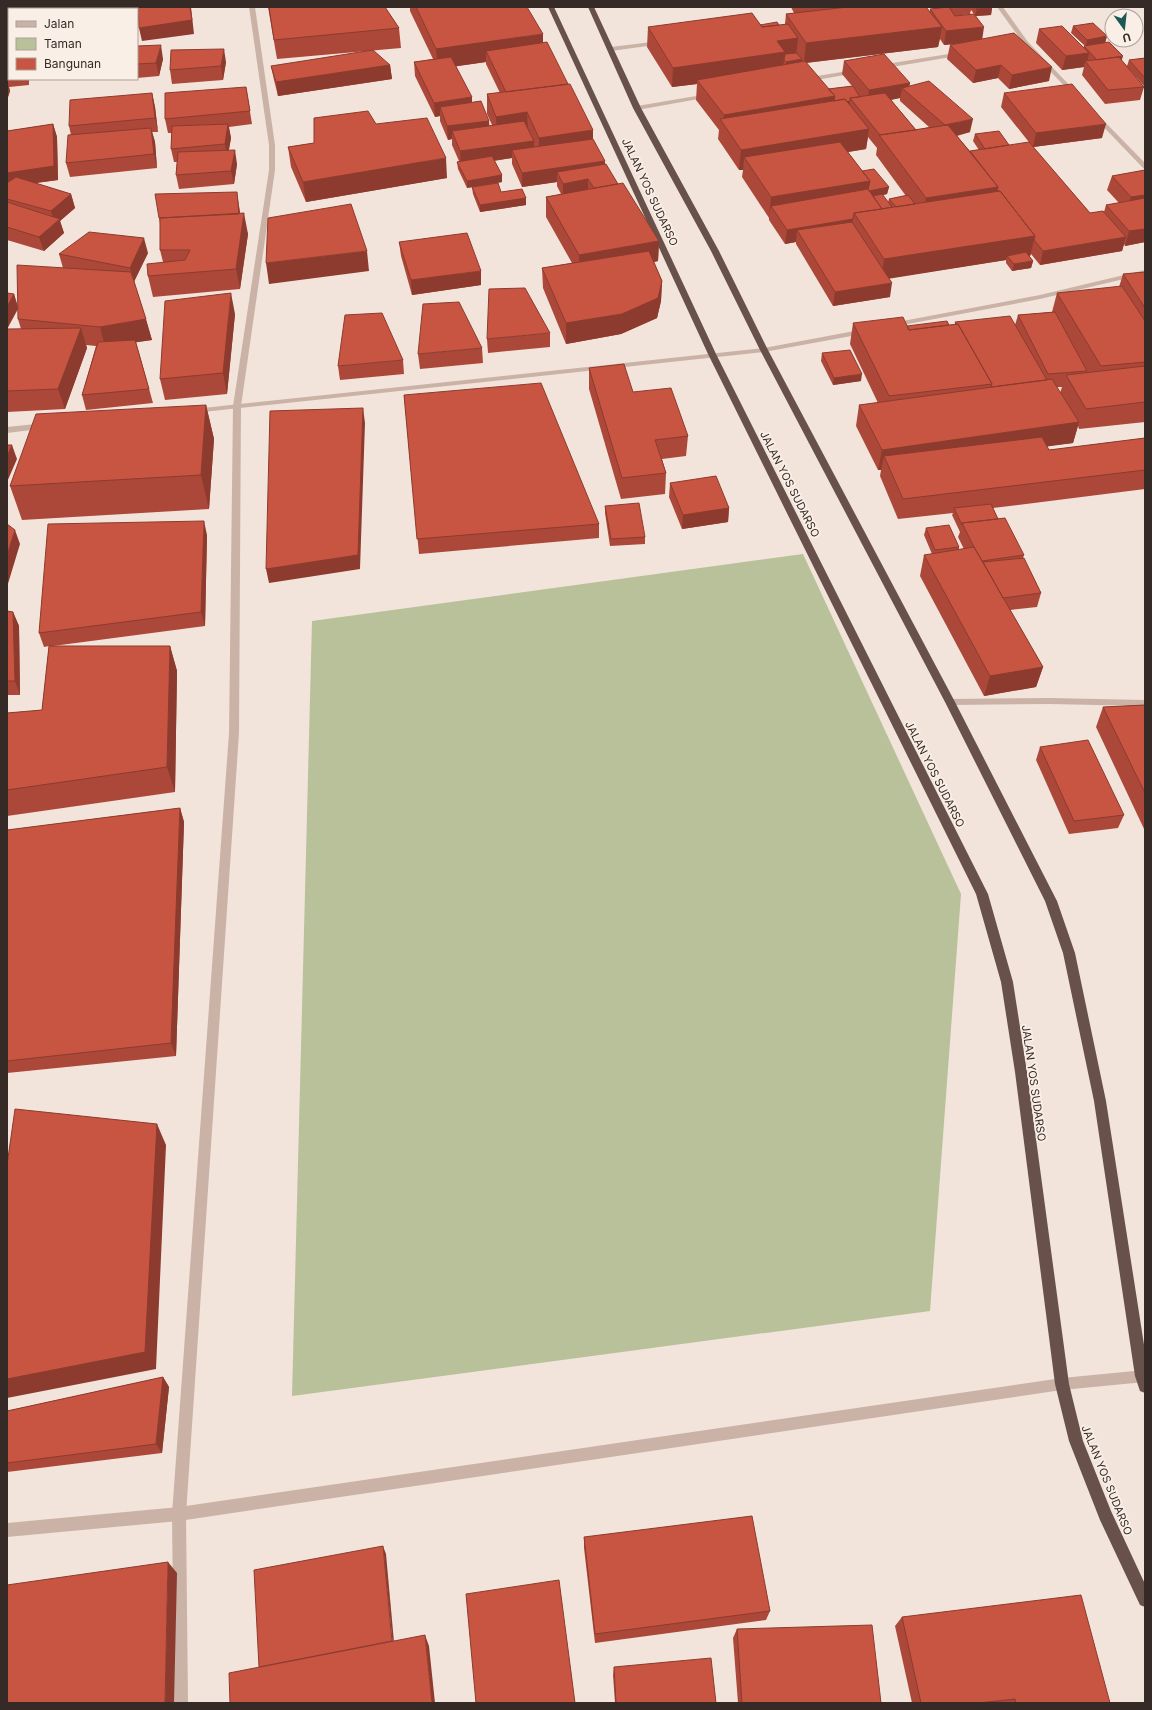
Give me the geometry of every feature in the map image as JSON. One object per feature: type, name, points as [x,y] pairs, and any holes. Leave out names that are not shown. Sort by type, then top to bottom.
[{"type":"highway","name":"JALAN YOS SUDARSO","points":[[551,7],[712,354],[982,894],[1007,982],[1021,1072],[1062,1384],[1076,1441],[1105,1515],[1145,1600]]},
{"type":"highway","points":[[591,7],[637,108],[715,251],[764,350],[950,702],[1051,901],[1069,953],[1100,1101],[1144,1379]]},
{"type":"street","points":[[181,1703],[179,1514],[234,733],[237,406],[272,170],[272,145],[252,7]]},
{"type":"street","points":[[1000,7],[1026,43],[1080,99]]},
{"type":"street","points":[[610,49],[666,42]]},
{"type":"street","points":[[1018,44],[1026,43]]},
{"type":"street","points":[[870,69],[972,52]]},
{"type":"street","points":[[800,80],[863,70]]},
{"type":"street","points":[[637,108],[715,95]]},
{"type":"street","points":[[1091,111],[1145,167]]},
{"type":"street","points":[[887,327],[1040,297],[1145,272]]},
{"type":"street","points":[[189,411],[712,354],[764,350],[871,330]]},
{"type":"street","points":[[7,430],[55,425]]},
{"type":"street","points":[[950,702],[1050,701],[1145,703]]},
{"type":"street","points":[[7,1530],[179,1514],[1062,1384],[1144,1379]]},
{"type":"green space","points":[[803,554],[961,894],[930,1311],[292,1396],[312,621]]},
{"type":"building","points":[[18,7],[70,7],[70,8]]},
{"type":"building","points":[[138,7],[190,7],[192,20],[139,28]]},
{"type":"building","points":[[269,7],[385,7],[399,28],[274,40]]},
{"type":"building","points":[[416,7],[527,7],[543,34],[436,49]]},
{"type":"building","points":[[848,7],[926,7],[942,27],[806,43],[786,14]]},
{"type":"building","points":[[949,7],[955,16],[974,14],[984,27],[946,31],[930,9]]},
{"type":"building","points":[[975,7],[992,7],[992,8],[977,9]]},
{"type":"building","points":[[752,13],[762,27],[788,24],[798,38],[777,41],[785,52],[673,68],[648,27]]},
{"type":"building","points":[[777,22],[779,25],[762,27],[760,25]]},
{"type":"building","points":[[1093,23],[1104,33],[1104,37],[1087,40],[1073,26]]},
{"type":"building","points":[[1062,26],[1089,53],[1066,56],[1039,29]]},
{"type":"building","points":[[1014,33],[1052,67],[1012,75],[1001,65],[976,70],[950,45]]},
{"type":"building","points":[[547,42],[568,84],[506,92],[486,51]]},
{"type":"building","points":[[1104,43],[1104,48],[1115,48],[1123,56],[1097,60],[1084,46]]},
{"type":"building","points":[[7,44],[8,44],[8,73]]},
{"type":"building","points":[[161,45],[156,63],[138,64],[138,46]]},
{"type":"building","points":[[224,49],[221,66],[170,70],[171,50]]},
{"type":"building","points":[[373,50],[390,65],[276,82],[271,66]]},
{"type":"building","points":[[796,53],[802,59],[786,62],[784,60],[785,54]]},
{"type":"building","points":[[884,54],[910,83],[869,90],[844,61]]},
{"type":"building","points":[[451,57],[472,97],[434,103],[414,62]]},
{"type":"building","points":[[1119,57],[1144,87],[1108,90],[1085,61]]},
{"type":"building","points":[[1145,58],[1145,78],[1129,60]]},
{"type":"building","points":[[805,61],[835,96],[724,115],[697,80]]},
{"type":"building","points":[[929,81],[973,119],[945,125],[902,88]]},
{"type":"building","points":[[570,84],[593,130],[539,138],[527,112],[496,117],[487,94]]},
{"type":"building","points":[[1072,84],[1106,124],[1036,133],[1004,93]]},
{"type":"building","points":[[853,86],[860,97],[850,98],[850,101],[847,102],[845,99],[834,101],[835,96],[828,89]]},
{"type":"building","points":[[246,87],[250,111],[165,119],[165,93]]},
{"type":"building","points":[[152,93],[155,118],[69,126],[70,100]]},
{"type":"building","points":[[885,93],[916,130],[880,135],[850,98]]},
{"type":"building","points":[[845,99],[869,129],[741,150],[720,119]]},
{"type":"building","points":[[481,101],[489,121],[447,126],[440,107]]},
{"type":"building","points":[[368,111],[376,124],[427,118],[446,158],[303,182],[288,147],[314,143],[314,118]]},
{"type":"building","points":[[524,121],[534,141],[460,151],[452,131]]},
{"type":"building","points":[[53,124],[54,166],[7,173],[7,131]]},
{"type":"building","points":[[228,124],[225,144],[171,149],[172,126]]},
{"type":"building","points":[[948,125],[998,187],[926,198],[879,135]]},
{"type":"building","points":[[151,128],[154,154],[66,163],[68,135]]},
{"type":"building","points":[[999,131],[1009,145],[985,149],[975,134]]},
{"type":"building","points":[[593,139],[605,161],[522,173],[512,150]]},
{"type":"building","points":[[840,142],[870,181],[771,197],[744,157]]},
{"type":"building","points":[[1029,142],[1090,213],[1103,211],[1126,237],[1043,251],[1034,240],[1035,236],[1000,191],[997,191],[998,187],[970,151]]},
{"type":"building","points":[[235,150],[231,171],[176,175],[178,152]]},
{"type":"building","points":[[492,156],[502,175],[467,181],[457,162]]},
{"type":"building","points":[[606,164],[618,184],[594,188],[588,179],[563,184],[557,172]]},
{"type":"building","points":[[874,169],[889,187],[868,190],[870,181],[862,171]]},
{"type":"building","points":[[1145,170],[1145,195],[1131,197],[1112,176]]},
{"type":"building","points":[[16,177],[71,194],[51,211],[7,199],[7,183]]},
{"type":"building","points":[[498,183],[501,192],[522,189],[526,198],[480,205],[472,187]]},
{"type":"building","points":[[623,183],[659,241],[579,255],[546,197]]},
{"type":"building","points":[[868,189],[882,209],[854,213],[853,219],[787,230],[771,206]]},
{"type":"building","points":[[1000,191],[1035,236],[884,259],[854,213]]},
{"type":"building","points":[[237,192],[239,214],[159,218],[155,194]]},
{"type":"building","points":[[882,194],[892,207],[882,209],[873,196]]},
{"type":"building","points":[[908,195],[915,204],[896,207],[889,199]]},
{"type":"building","points":[[1145,198],[1145,229],[1129,231],[1106,205]]},
{"type":"building","points":[[7,202],[60,219],[39,237],[7,227]]},
{"type":"building","points":[[351,204],[367,251],[266,263],[268,218]]},
{"type":"building","points":[[244,213],[236,269],[148,276],[147,264],[185,260],[190,250],[160,250],[160,218]]},
{"type":"building","points":[[852,222],[892,283],[835,292],[797,230]]},
{"type":"building","points":[[89,232],[144,238],[130,268],[59,254]]},
{"type":"building","points":[[467,233],[481,271],[411,280],[399,242]]},
{"type":"building","points":[[649,251],[662,281],[658,298],[622,314],[566,323],[542,268]]},
{"type":"building","points":[[1026,252],[1033,261],[1014,264],[1007,256]]},
{"type":"building","points":[[17,265],[131,272],[146,319],[100,327],[18,319]]},
{"type":"building","points":[[1145,272],[1145,308],[1123,274]]},
{"type":"building","points":[[1122,286],[1145,321],[1145,362],[1101,366],[1057,293]]},
{"type":"building","points":[[525,288],[550,333],[487,339],[489,289]]},
{"type":"building","points":[[7,293],[14,294],[7,307]]},
{"type":"building","points":[[231,293],[223,373],[160,379],[165,301]]},
{"type":"building","points":[[459,302],[482,348],[418,354],[423,304]]},
{"type":"building","points":[[1055,312],[1087,371],[1048,374],[1018,315]]},
{"type":"building","points":[[382,313],[403,360],[338,366],[345,315]]},
{"type":"building","points":[[1010,316],[1047,380],[991,387],[992,384],[958,324],[955,322]]},
{"type":"building","points":[[903,317],[909,330],[958,324],[992,384],[889,396],[853,323]]},
{"type":"building","points":[[947,321],[949,325],[909,330],[907,326]]},
{"type":"building","points":[[81,328],[58,389],[7,391],[7,329]]},
{"type":"building","points":[[135,340],[149,389],[82,395],[98,342]]},
{"type":"building","points":[[850,350],[862,374],[834,378],[822,353]]},
{"type":"building","points":[[624,364],[633,392],[671,388],[688,436],[655,440],[666,473],[622,478],[589,368]]},
{"type":"building","points":[[1145,366],[1145,402],[1086,409],[1066,375]]},
{"type":"building","points":[[1052,379],[1079,422],[882,450],[859,405]]},
{"type":"building","points":[[541,383],[599,524],[417,539],[404,395]]},
{"type":"building","points":[[206,405],[201,475],[10,486],[36,414]]},
{"type":"building","points":[[363,408],[358,555],[266,569],[270,411]]},
{"type":"building","points":[[1042,437],[1049,450],[1145,438],[1145,470],[903,499],[884,456]]},
{"type":"building","points":[[7,445],[12,445],[7,456]]},
{"type":"building","points":[[716,476],[729,508],[683,515],[670,483]]},
{"type":"building","points":[[639,503],[645,537],[611,539],[605,506]]},
{"type":"building","points":[[991,504],[998,519],[962,523],[962,525],[954,508]]},
{"type":"building","points":[[1005,518],[1024,555],[982,561],[962,523]]},
{"type":"building","points":[[204,521],[201,612],[39,633],[48,524]]},
{"type":"building","points":[[7,524],[15,530],[7,555]]},
{"type":"building","points":[[949,525],[959,547],[935,550],[926,528]]},
{"type":"building","points":[[974,547],[1043,667],[990,676],[924,555]]},
{"type":"building","points":[[1024,558],[1041,593],[1003,598],[983,562]]},
{"type":"building","points":[[7,611],[13,612],[15,681],[7,681]]},
{"type":"building","points":[[49,646],[170,646],[167,767],[7,790],[7,713],[42,710]]},
{"type":"building","points":[[1145,705],[1145,793],[1103,707]]},
{"type":"building","points":[[1088,740],[1124,815],[1074,821],[1040,747]]},
{"type":"building","points":[[180,808],[171,1043],[7,1061],[7,830]]},
{"type":"building","points":[[15,1109],[157,1124],[145,1352],[7,1379],[7,1165]]},
{"type":"building","points":[[163,1377],[156,1444],[7,1463],[7,1411]]},
{"type":"building","points":[[752,1516],[770,1611],[595,1634],[584,1537]]},
{"type":"building","points":[[383,1546],[392,1641],[259,1667],[254,1570]]},
{"type":"building","points":[[168,1562],[165,1703],[7,1703],[7,1585]]},
{"type":"building","points":[[559,1580],[575,1703],[476,1703],[466,1594]]},
{"type":"building","points":[[1081,1595],[1110,1703],[1016,1703],[1015,1699],[978,1703],[921,1703],[902,1617]]},
{"type":"building","points":[[872,1625],[881,1703],[742,1703],[737,1629]]},
{"type":"building","points":[[425,1635],[432,1703],[230,1703],[229,1673]]},
{"type":"building","points":[[711,1658],[716,1703],[616,1703],[614,1667]]}]
